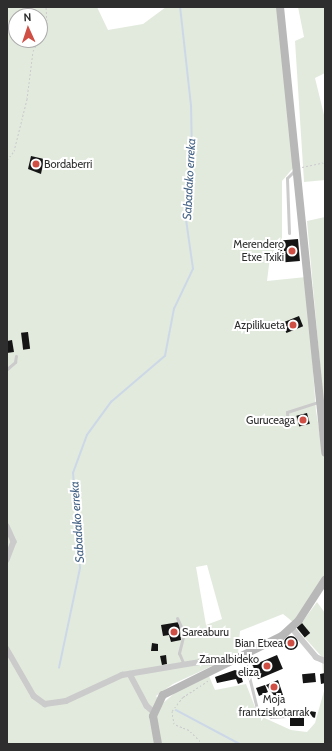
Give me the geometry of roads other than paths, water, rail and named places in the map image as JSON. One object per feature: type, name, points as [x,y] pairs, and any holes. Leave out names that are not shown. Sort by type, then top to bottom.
[{"type":"street","points":[[280,7],[318,402],[325,454]]},
{"type":"street","points":[[7,526],[14,542],[7,560]]},
{"type":"street","points":[[158,744],[154,712],[168,692],[207,671],[227,663],[292,628],[324,583]]},
{"type":"street","points":[[292,628],[316,657],[325,661]]},
{"type":"street","points":[[7,649],[34,696],[45,704],[66,701],[130,674],[184,665],[227,663]]},
{"type":"street","points":[[130,674],[147,706],[154,712]]},
{"type":"lane","points":[[289,233],[287,178],[296,169]]},
{"type":"lane","points":[[7,369],[15,362],[16,356]]},
{"type":"lane","points":[[288,427],[287,412],[318,402]]},
{"type":"lane","points":[[177,618],[184,633],[179,653],[184,665]]},
{"type":"lane","points":[[244,654],[257,709],[271,717],[287,716]]},
{"type":"waterway","name":"Sabadako erreka","points":[[59,668],[80,568],[73,473],[87,435],[111,402],[165,356],[174,309],[193,269],[186,220],[192,156],[191,106],[180,7]]},
{"type":"waterway","points":[[176,710],[240,744]]},
{"type":"place","name":"Bordaberri","points":[[36,164]]},
{"type":"place","name":"Merendero Etxe Txiki","points":[[292,251]]},
{"type":"place","name":"Azpilikueta","points":[[293,325]]},
{"type":"place","name":"Guruceaga","points":[[303,420]]},
{"type":"place","name":"Sareaburu","points":[[174,632]]},
{"type":"place","name":"Bian Etxea","points":[[291,643]]},
{"type":"place","name":"Zamalbideko eliza","points":[[267,666]]},
{"type":"place","name":"Moja frantziskotarrak","points":[[274,687]]}]
